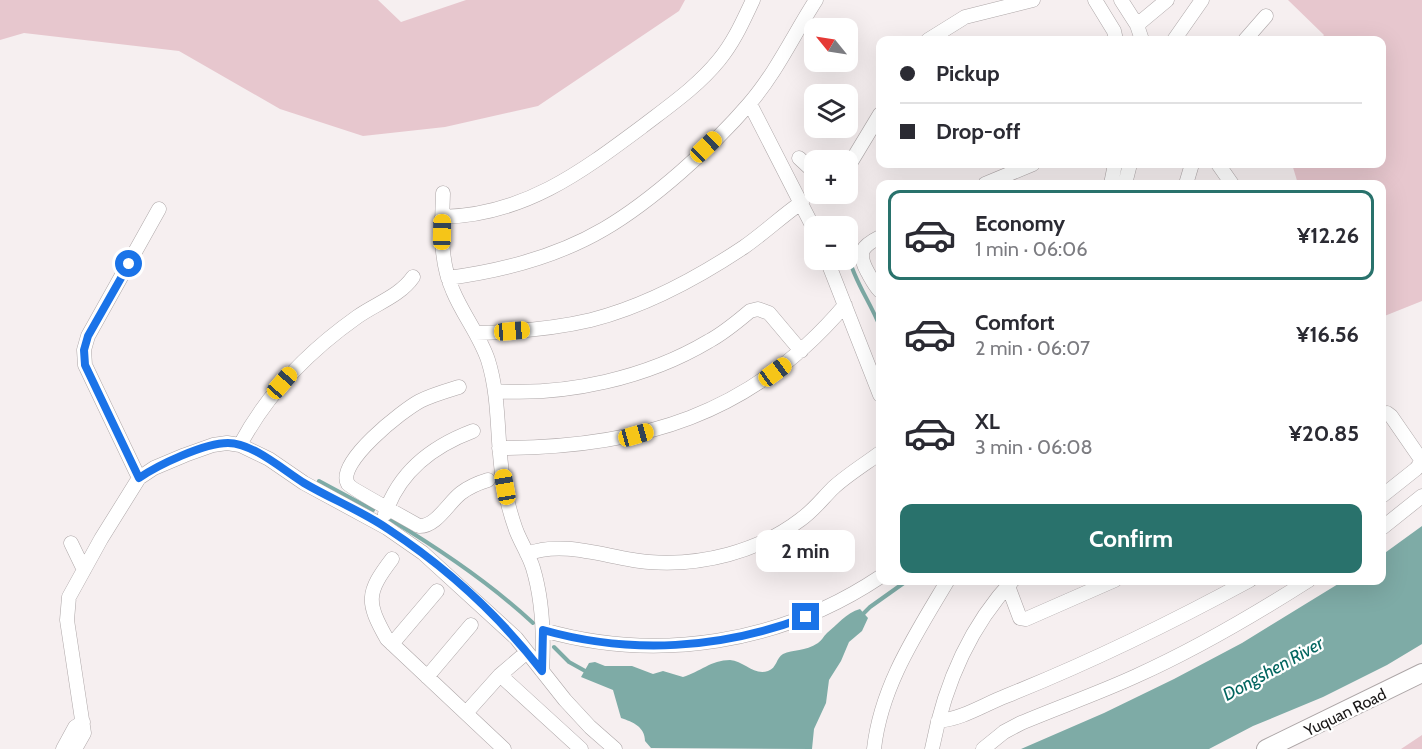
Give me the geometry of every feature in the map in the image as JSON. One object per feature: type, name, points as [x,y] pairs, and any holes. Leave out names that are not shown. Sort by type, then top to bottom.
[{"type":"street","points":[[442,217],[475,215],[514,205],[551,189],[593,164],[664,111],[708,72],[729,46],[753,0]]},
{"type":"street","points":[[448,278],[480,273],[546,254],[604,229],[645,200],[691,162],[750,104],[816,0]]},
{"type":"street","points":[[934,36],[965,17],[1033,0]]},
{"type":"street","points":[[1095,0],[1115,36]]},
{"type":"street","points":[[1121,0],[1137,25],[1141,36]]},
{"type":"street","points":[[1137,25],[1167,0]]},
{"type":"street","points":[[1177,36],[1202,0]]},
{"type":"street","points":[[1248,36],[1266,16]]},
{"type":"street","points":[[750,104],[808,216]]},
{"type":"street","points":[[858,150],[876,121]]},
{"type":"street","points":[[798,158],[804,163]]},
{"type":"street","points":[[995,180],[1023,168]]},
{"type":"street","points":[[443,193],[442,248],[448,278],[487,357],[495,391],[499,448],[507,498],[538,588],[543,630],[542,671]]},
{"type":"street","points":[[476,333],[527,330],[589,321],[650,301],[709,270],[744,247],[802,202]]},
{"type":"street","points":[[139,478],[85,365],[84,350],[88,336],[159,209]]},
{"type":"street","points":[[876,240],[864,247],[861,255],[862,262],[876,287]]},
{"type":"street","points":[[831,270],[876,384]]},
{"type":"street","points":[[240,445],[274,393],[313,351],[360,315],[401,290],[413,277]]},
{"type":"street","points":[[499,448],[580,445],[636,435],[673,424],[734,398],[764,380],[801,351],[845,305]]},
{"type":"street","points":[[495,391],[549,390],[631,374],[686,353],[709,341],[750,311],[758,309],[769,313],[801,351]]},
{"type":"street","points":[[459,387],[420,401],[397,416],[362,450],[348,470],[347,483],[353,489],[419,526],[426,526],[432,523],[460,493],[488,480]]},
{"type":"street","points":[[1386,413],[1391,416],[1420,458],[1420,464],[1386,493]]},
{"type":"street","points":[[381,524],[396,489],[422,459],[437,447],[473,431]]},
{"type":"street","points":[[75,749],[84,733],[67,614],[69,597],[128,493],[139,478],[154,468],[213,445],[227,443],[240,445],[268,459],[313,488],[381,524],[423,553],[516,638],[584,720],[615,749]]},
{"type":"street","points":[[527,554],[546,549],[564,550],[647,562],[670,563],[714,558],[734,553],[770,538],[799,521],[841,481],[876,456]]},
{"type":"street","points":[[1386,525],[1422,496]]},
{"type":"street","points":[[71,543],[84,570]]},
{"type":"street","points":[[392,560],[376,580],[372,593],[372,606],[377,621],[392,644],[504,749]]},
{"type":"street","points":[[543,630],[573,637],[637,646],[688,645],[727,640],[773,629],[806,617],[842,600],[876,579]]},
{"type":"street","points":[[874,749],[881,711],[892,680],[906,651],[945,585]]},
{"type":"street","points":[[932,749],[951,680],[963,653],[984,616],[1009,585]]},
{"type":"street","points":[[1011,585],[1017,612],[1020,618],[1026,619],[1104,585]]},
{"type":"street","points":[[938,721],[953,720],[986,703],[1126,645],[1240,585]]},
{"type":"street","points":[[983,749],[1004,732],[1021,723],[1136,676],[1177,656],[1229,629],[1301,585]]},
{"type":"street","points":[[392,644],[437,591]]},
{"type":"street","points":[[427,677],[471,625]]},
{"type":"street","points":[[466,713],[500,675],[527,652]]},
{"type":"street","name":"Yuquan Road","points":[[1266,749],[1422,673]]},
{"type":"street","points":[[500,675],[581,749]]},
{"type":"street","points":[[63,749],[75,727],[83,722]]},
{"type":"shaded area","points":[[0,0],[378,0],[401,22],[466,0],[685,0],[679,11],[538,106],[445,127],[363,136],[280,109],[179,51],[24,33],[0,40]]},
{"type":"shaded area","points":[[1288,0],[1422,0],[1422,301],[1386,315],[1386,180],[1297,180],[1293,168],[1386,168],[1386,36],[1324,35]]},
{"type":"shaded area","points":[[1422,735],[1422,749],[1401,749]]},
{"type":"water","name":"Dongshen River","points":[[1422,526],[1422,644],[1387,665],[1323,697],[1253,726],[1209,749],[1021,749],[1174,679],[1242,643],[1336,585],[1386,585],[1386,552]]},
{"type":"water","points":[[860,609],[868,618],[862,631],[849,642],[829,680],[826,703],[814,729],[812,749],[651,748],[645,741],[641,729],[634,723],[621,718],[613,690],[581,677],[589,663],[595,662],[605,666],[632,666],[653,674],[663,671],[683,677],[711,664],[730,660],[758,672],[768,671],[783,654],[813,646],[846,616]]},
{"type":"waterway","points":[[853,270],[876,318]]},
{"type":"waterway","points":[[319,481],[373,510]]},
{"type":"waterway","points":[[391,520],[465,568],[533,623]]},
{"type":"waterway","points":[[861,616],[901,585]]},
{"type":"waterway","points":[[554,647],[569,662],[587,672]]},
{"type":"route","points":[[129,264],[88,336],[84,350],[85,365],[139,478],[154,468],[213,445],[227,443],[249,448],[304,483],[387,528],[423,553],[516,638],[542,671],[543,630],[601,642],[637,646],[668,646],[737,638],[773,629],[806,617]]}]
